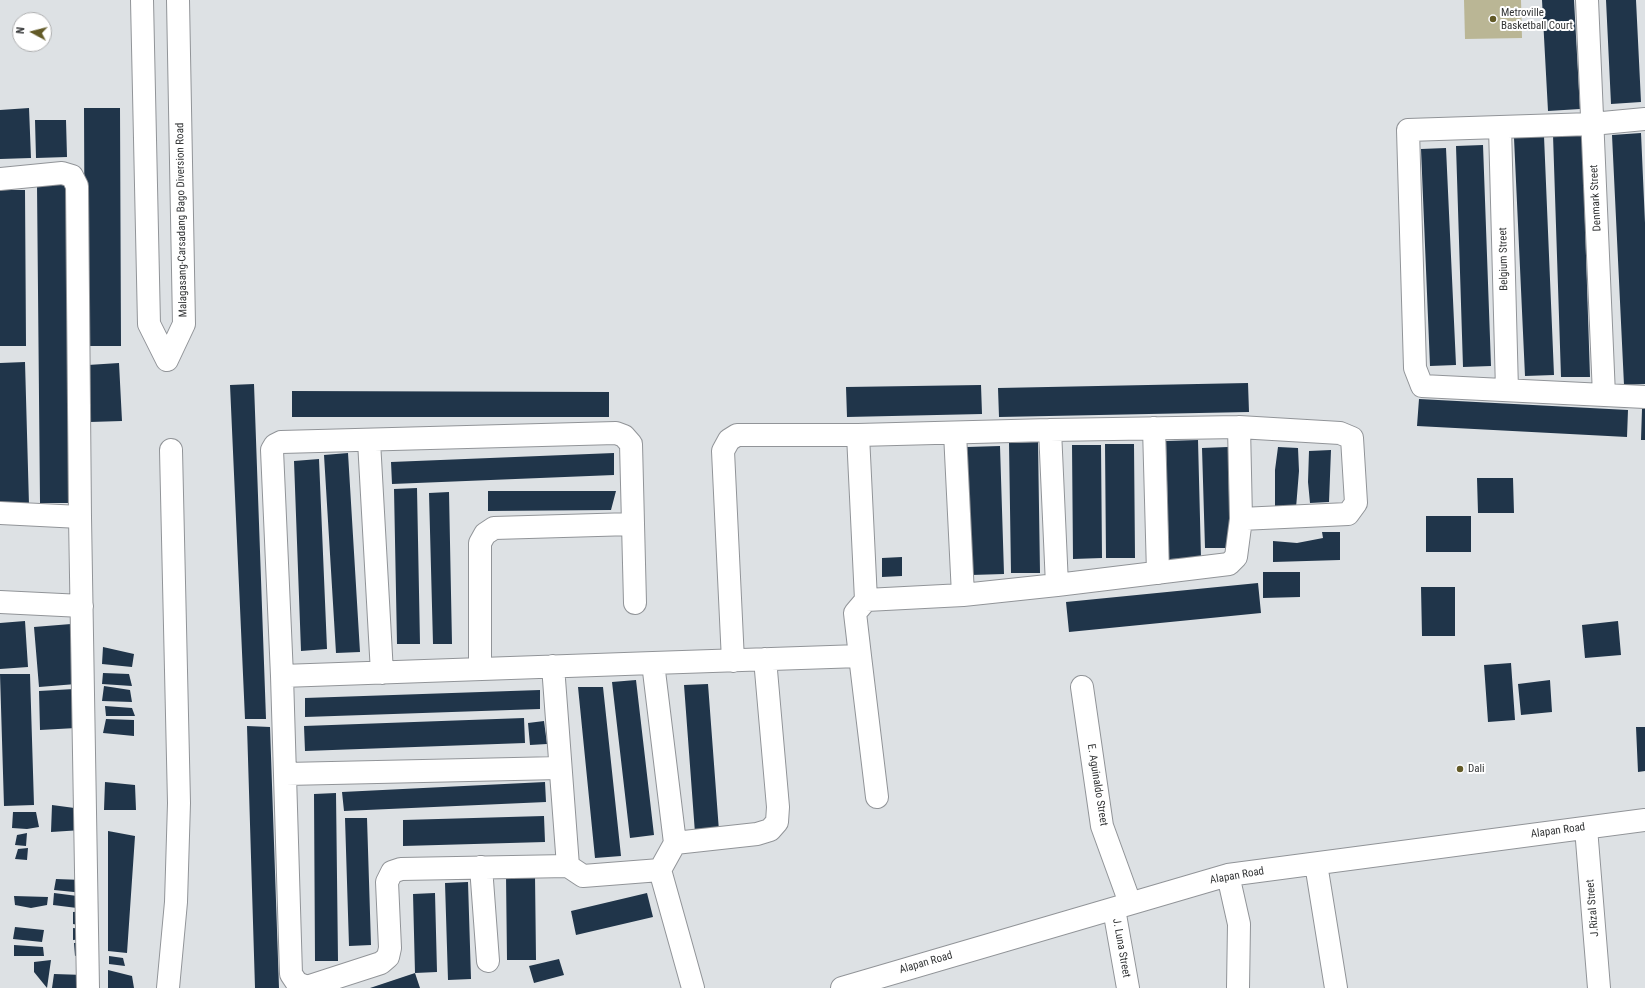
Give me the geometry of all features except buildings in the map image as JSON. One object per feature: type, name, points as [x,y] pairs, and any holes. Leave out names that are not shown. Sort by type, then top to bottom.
[{"type":"street","name":"Malagasang-Carsadang Bago Diversion Road","points":[[142,0],[149,324],[167,360],[184,324],[178,0]]},
{"type":"street","name":"Denmark Street","points":[[1587,0],[1604,396]]},
{"type":"street","points":[[1645,118],[1592,124],[1408,130],[1415,368],[1422,386],[1645,397]]},
{"type":"street","name":"Belgium Street","points":[[1500,127],[1507,390]]},
{"type":"street","points":[[0,179],[62,173],[72,176],[77,186],[80,517],[88,988]]},
{"type":"street","points":[[866,600],[963,595],[1229,564],[1236,557],[1241,519],[1239,427]]},
{"type":"street","points":[[733,661],[723,451],[729,440],[737,435],[858,435],[1239,427],[1340,433],[1352,438],[1356,503],[1348,514],[1241,519]]},
{"type":"street","points":[[1154,428],[1158,573]]},
{"type":"street","points":[[1050,430],[1056,585]]},
{"type":"street","points":[[636,603],[630,444],[624,436],[616,433],[369,441],[281,442],[275,444],[272,450],[286,774],[291,974],[297,983],[307,987],[381,963],[388,957],[390,948],[387,882],[392,872],[401,869],[568,866],[583,876],[660,870]]},
{"type":"street","points":[[955,433],[963,595]]},
{"type":"street","points":[[858,435],[866,600],[855,613],[877,797]]},
{"type":"street","points":[[369,441],[382,673]]},
{"type":"street","points":[[168,988],[176,902],[179,803],[171,450]]},
{"type":"street","points":[[0,513],[80,517]]},
{"type":"street","points":[[480,669],[480,543],[485,534],[494,528],[632,524]]},
{"type":"street","points":[[0,602],[82,606]]},
{"type":"street","points":[[282,676],[860,656]]},
{"type":"street","points":[[675,843],[757,834],[770,830],[777,822],[778,807],[765,660]]},
{"type":"street","points":[[653,663],[675,843],[660,870],[693,988]]},
{"type":"street","points":[[553,666],[568,866]]},
{"type":"street","name":"E. Aguinaldo Street","points":[[1082,687],[1102,826],[1122,906]]},
{"type":"street","points":[[286,774],[560,768]]},
{"type":"street","name":"Alapan Road","points":[[842,988],[890,981],[1122,906],[1228,875],[1645,820]]},
{"type":"street","name":"J.Rizal Street","points":[[1586,828],[1599,988]]},
{"type":"street","points":[[1316,864],[1336,988]]},
{"type":"street","points":[[482,867],[488,961]]},
{"type":"street","points":[[1228,875],[1239,924],[1238,988]]},
{"type":"street","name":"J. Luna Street","points":[[1122,906],[1128,988]]},
{"type":"shaded area","name":"Metroville Basketball Court","points":[[1464,0],[1521,0],[1522,38],[1465,39]]},
{"type":"place","name":"Metroville Basketball Court","points":[[1493,19]]},
{"type":"place","name":"Dali","points":[[1460,769]]}]
